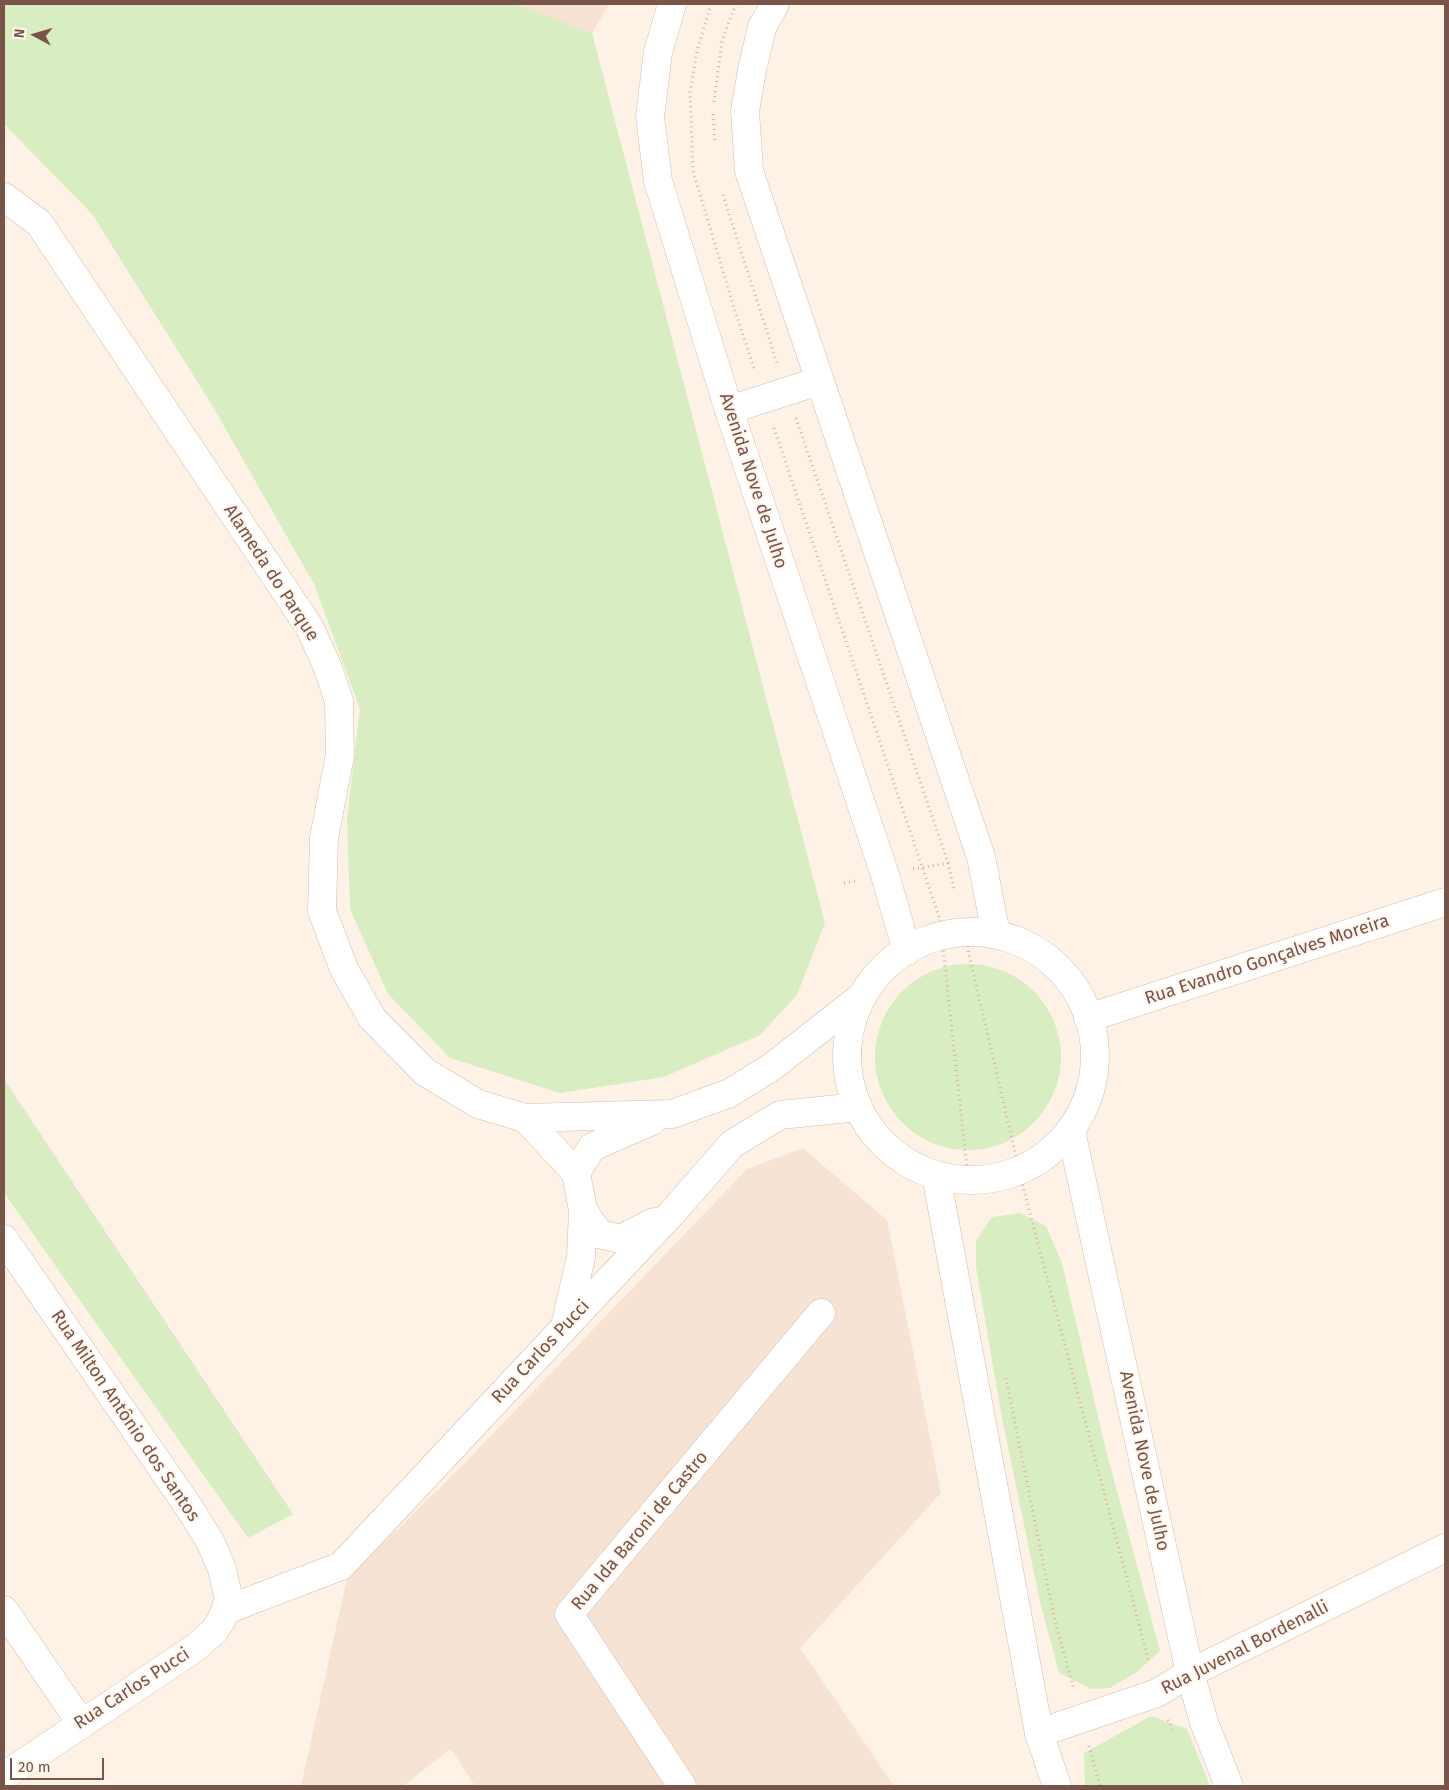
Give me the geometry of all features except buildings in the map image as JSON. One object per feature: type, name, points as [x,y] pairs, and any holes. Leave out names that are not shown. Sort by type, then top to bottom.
[{"type":"street","name":"Avenida Nove de Julho","points":[[672,4],[658,52],[650,117],[658,181],[729,410],[885,875],[907,951]]},
{"type":"street","points":[[775,4],[762,27],[750,78],[745,111],[749,171],[981,857],[996,934]]},
{"type":"street","name":"Alameda do Parque","points":[[4,197],[40,223],[310,628],[328,668],[339,701],[340,755],[324,838],[322,911],[344,969],[372,1018],[425,1072],[478,1104],[525,1118],[672,1114],[730,1093],[773,1066],[861,998]]},
{"type":"street","points":[[729,410],[820,381]]},
{"type":"street","name":"Rua Evandro Gonçalves Moreira","points":[[1088,1018],[1445,902]]},
{"type":"street","points":[[953,934],[996,934],[1033,947],[1064,973],[1087,1009],[1096,1051],[1090,1093],[1071,1132],[1044,1158],[1002,1178],[959,1182],[918,1170],[884,1146],[860,1114],[847,1076],[848,1035],[861,998],[885,966],[918,943],[953,934]]},
{"type":"street","name":"Rua Carlos Pucci","points":[[4,1776],[195,1648],[214,1631],[227,1605],[341,1566],[672,1212],[732,1144],[780,1115],[858,1107]]},
{"type":"street","points":[[576,1173],[592,1147],[627,1130],[672,1114]]},
{"type":"street","points":[[525,1118],[576,1173],[583,1210],[581,1257],[565,1327]]},
{"type":"street","name":"Avenida Nove de Julho","points":[[1071,1132],[1190,1673],[1204,1722],[1229,1786]]},
{"type":"street","points":[[936,1175],[1040,1733],[1057,1786]]},
{"type":"street","points":[[583,1210],[599,1234],[622,1239],[672,1212]]},
{"type":"street","name":"Rua Milton Antônio dos Santos","points":[[4,1239],[211,1543],[222,1569],[227,1605]]},
{"type":"street","name":"Rua Ida Baroni de Castro","points":[[682,1786],[569,1614],[821,1313]]},
{"type":"street","name":"Rua Juvenal Bordenalli","points":[[1040,1733],[1157,1692],[1190,1673],[1445,1548]]},
{"type":"street","points":[[4,1610],[81,1723]]},
{"type":"path","points":[[711,4],[696,52],[690,92],[693,171],[732,301],[776,395],[948,863],[964,1152]]},
{"type":"path","points":[[715,144],[712,125],[715,78],[722,40],[736,4]]},
{"type":"path","points":[[721,190],[776,395],[922,867],[940,920],[953,934],[1019,1170],[1157,1692],[1175,1735]]},
{"type":"path","points":[[844,883],[981,857]]},
{"type":"path","points":[[1005,1371],[1055,1622],[1100,1786]]},
{"type":"shaded area","points":[[516,4],[609,4],[592,33]]},
{"type":"shaded area","points":[[803,1148],[887,1220],[941,1493],[800,1648],[894,1786],[475,1786],[451,1749],[403,1786],[301,1786],[347,1578],[458,1470],[747,1169]]},
{"type":"green space","points":[[4,4],[516,4],[592,33],[825,923],[797,995],[760,1035],[664,1077],[560,1093],[450,1058],[388,994],[350,909],[347,819],[360,709],[314,584],[212,405],[92,214],[4,124]]},
{"type":"green space","points":[[959,964],[977,964],[1004,971],[1020,979],[1034,991],[1046,1005],[1054,1021],[1061,1048],[1061,1066],[1054,1093],[1046,1109],[1034,1123],[1020,1135],[1004,1143],[977,1150],[959,1150],[932,1143],[916,1135],[890,1109],[879,1084],[875,1066],[875,1048],[882,1021],[890,1005],[916,979],[941,968]]},
{"type":"green space","points":[[4,1079],[293,1514],[248,1538],[4,1193]]},
{"type":"green space","points":[[1020,1213],[1046,1226],[1062,1263],[1106,1450],[1160,1651],[1137,1672],[1110,1688],[1091,1689],[1059,1673],[1040,1602],[1002,1418],[976,1267],[976,1241],[992,1217]]},
{"type":"green space","points":[[1151,1716],[1187,1729],[1210,1786],[1085,1786],[1084,1753]]}]
